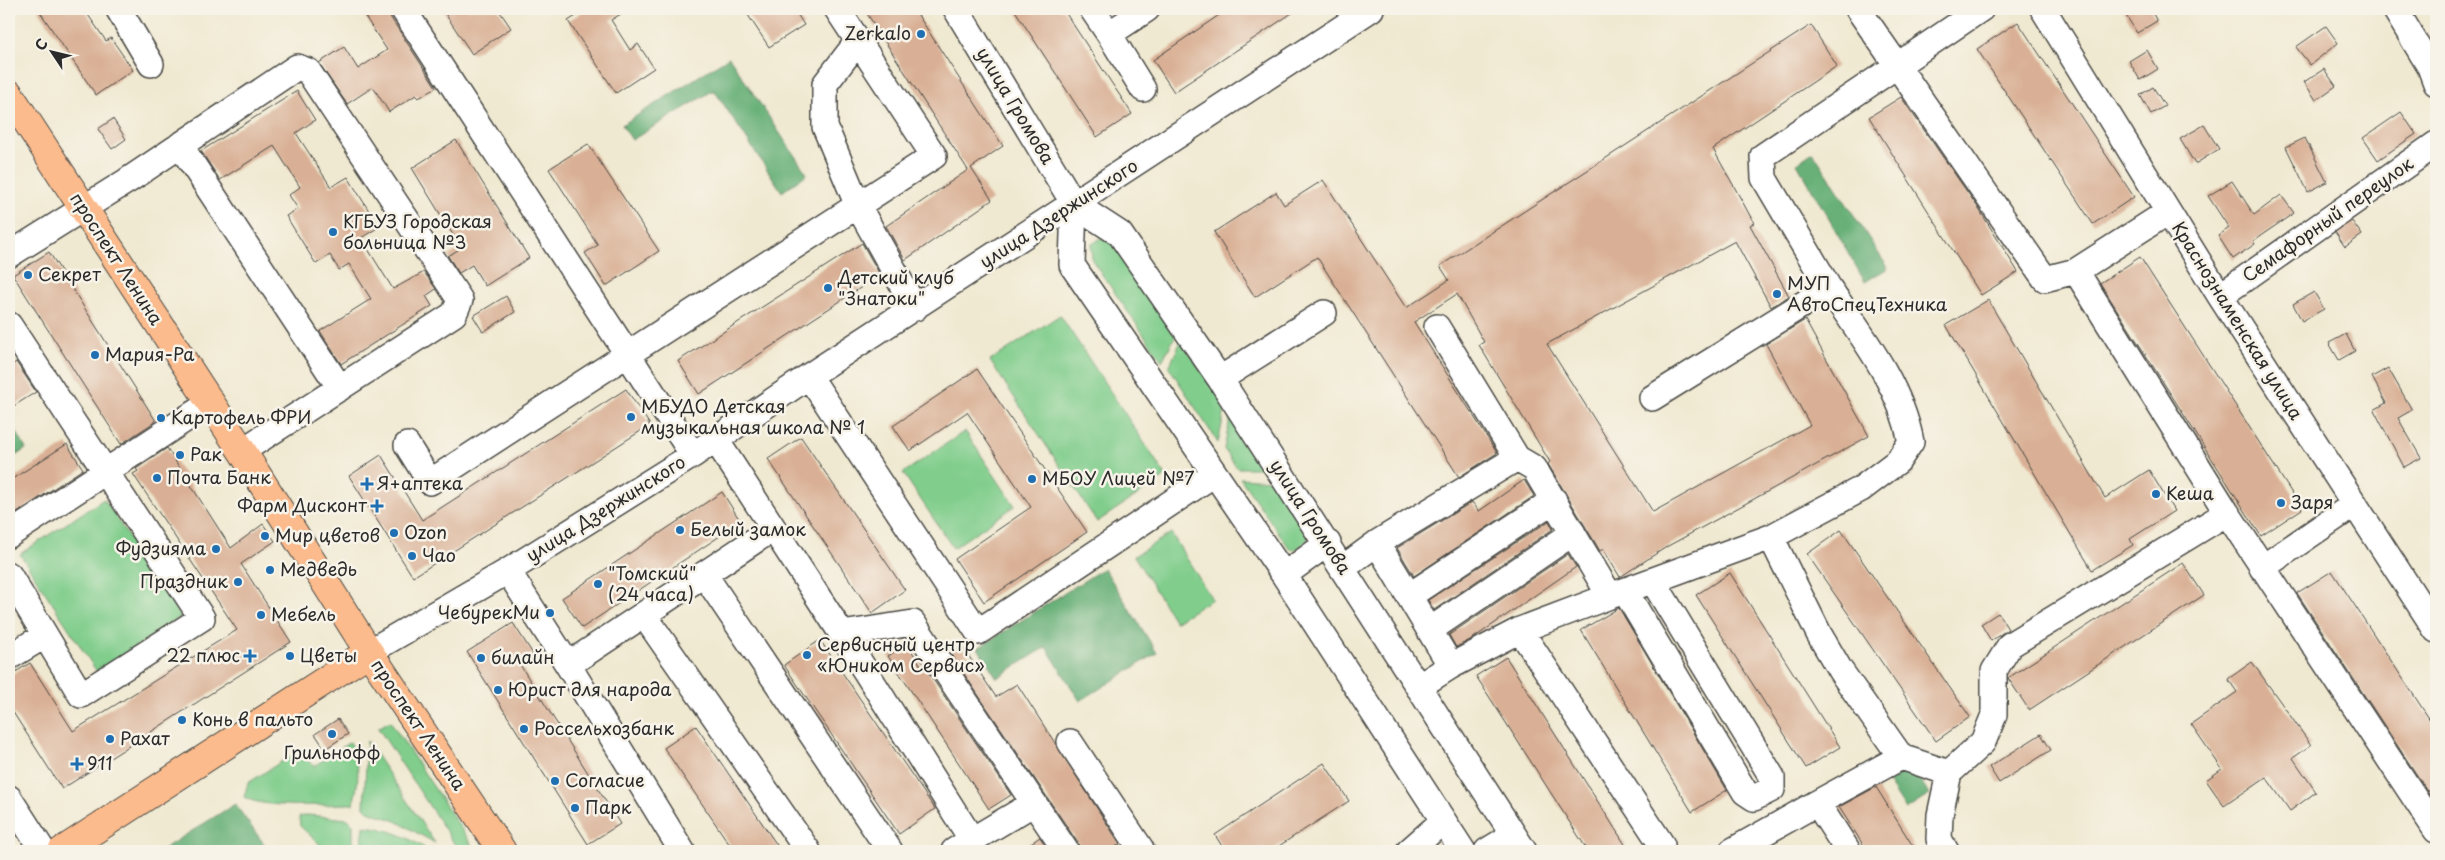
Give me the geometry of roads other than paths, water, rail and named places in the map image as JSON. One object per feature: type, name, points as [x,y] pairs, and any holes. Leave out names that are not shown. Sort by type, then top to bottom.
[{"type":"main road","name":"проспект Ленина","points":[[9,94],[242,451],[369,652],[502,851]]},
{"type":"main road","name":"улица Дзержинского","points":[[62,851],[369,652]]},
{"type":"street","points":[[122,9],[119,10],[151,64]]},
{"type":"street","points":[[403,9],[693,455]]},
{"type":"street","points":[[407,445],[430,482],[934,156],[837,9]]},
{"type":"street","name":"улица Громова","points":[[956,9],[1074,204],[1120,234],[1220,379],[1328,543],[1518,843]]},
{"type":"street","points":[[1092,9],[1143,89]]},
{"type":"street","points":[[1109,34],[1147,9]]},
{"type":"street","name":"улица Дзержинского","points":[[369,652],[508,571],[693,455],[809,376],[1370,9]]},
{"type":"street","points":[[1858,9],[2045,279],[2076,271],[2168,212]]},
{"type":"street","points":[[1418,687],[1451,666],[1520,630],[1771,537],[1861,489],[1898,461],[1911,442],[1907,419],[1890,379],[1829,288],[1764,178],[1763,156],[1981,9]]},
{"type":"street","name":"Краснознаменская улица","points":[[2043,9],[2220,296],[2436,630]]},
{"type":"street","points":[[2395,9],[2430,67],[2436,84]]},
{"type":"street","points":[[858,41],[825,84],[825,127],[858,206],[915,308]]},
{"type":"street","points":[[9,255],[83,209],[297,67],[308,71],[460,300],[454,314],[242,451]]},
{"type":"street","name":"Семафорный переулок","points":[[2220,296],[2436,144]]},
{"type":"street","points":[[180,145],[340,388]]},
{"type":"street","points":[[1074,204],[1072,265],[1284,574],[1463,851]]},
{"type":"street","points":[[2076,271],[2262,568],[2436,830]]},
{"type":"street","points":[[1652,398],[1829,288]]},
{"type":"street","points":[[1220,379],[1324,313]]},
{"type":"street","points":[[9,325],[202,618],[81,695],[9,575]]},
{"type":"street","points":[[1437,327],[1517,458],[1534,468],[1573,533],[1617,594],[1745,792],[1754,798],[1772,789],[1772,777],[1653,581]]},
{"type":"street","points":[[809,376],[978,632],[1214,474]]},
{"type":"street","points":[[9,536],[210,403]]},
{"type":"street","points":[[716,440],[772,529],[842,634],[963,846],[1034,803]]},
{"type":"street","points":[[1343,568],[1377,543],[1517,458]]},
{"type":"street","points":[[1409,596],[1554,500]]},
{"type":"street","points":[[2262,568],[2355,504]]},
{"type":"street","points":[[1946,851],[1939,839],[1940,815],[1948,773],[1983,742],[1994,715],[1994,671],[2010,645],[2227,513]]},
{"type":"street","points":[[568,665],[772,529]]},
{"type":"street","points":[[1430,630],[1573,533]]},
{"type":"street","points":[[1771,537],[1827,649],[1901,757],[1948,773]]},
{"type":"street","points":[[1284,574],[1328,543]]},
{"type":"street","points":[[1377,543],[1451,666]]},
{"type":"street","points":[[508,571],[682,851]]},
{"type":"street","points":[[704,574],[890,851]]},
{"type":"street","points":[[644,615],[808,851]]},
{"type":"street","points":[[842,634],[913,623],[1066,851]]},
{"type":"street","points":[[1520,630],[1662,845],[1660,851]]},
{"type":"street","points":[[9,658],[44,636]]},
{"type":"street","points":[[1070,742],[1141,849],[1138,851]]},
{"type":"street","points":[[1732,851],[1901,757]]},
{"type":"street","points":[[9,798],[43,851]]},
{"type":"street","points":[[1817,803],[1848,851]]},
{"type":"street","points":[[1409,851],[1443,821]]},
{"type":"street","points":[[1487,851],[1518,843]]},
{"type":"place","name":"Zerkalo","points":[[921,34]]},
{"type":"place","name":"КГБУЗ Городская больница №3","points":[[333,232]]},
{"type":"place","name":"Секрет","points":[[28,275]]},
{"type":"place","name":"Детский клуб \"Знатоки\"","points":[[828,288]]},
{"type":"place","name":"МУП АвтоСпецТехника","points":[[1777,294]]},
{"type":"place","name":"Мария-Ра","points":[[95,355]]},
{"type":"place","name":"МБУДО Детская музыкальная школа № 1","points":[[631,417]]},
{"type":"place","name":"Картофель ФРИ","points":[[161,418]]},
{"type":"place","name":"Рак","points":[[180,455]]},
{"type":"place","name":"Почта Банк","points":[[157,478]]},
{"type":"place","name":"МБОУ Лицей №7","points":[[1032,479]]},
{"type":"place","name":"Я+аптека","points":[[367,484]]},
{"type":"place","name":"Кеша","points":[[2156,494]]},
{"type":"place","name":"Заря","points":[[2281,503]]},
{"type":"place","name":"Фарм Дисконт","points":[[377,506]]},
{"type":"place","name":"Белый замок","points":[[680,530]]},
{"type":"place","name":"Ozon","points":[[394,533]]},
{"type":"place","name":"Мир цветов","points":[[265,536]]},
{"type":"place","name":"Фудзияма","points":[[216,549]]},
{"type":"place","name":"Чао","points":[[412,556]]},
{"type":"place","name":"Медведь","points":[[270,570]]},
{"type":"place","name":"Праздник","points":[[238,582]]},
{"type":"place","name":"\"Томский\" (24 часа)","points":[[598,584]]},
{"type":"place","name":"ЧебурекМи","points":[[550,613]]},
{"type":"place","name":"Мебель","points":[[261,615]]},
{"type":"place","name":"Сервисный центр «Юником Сервис»","points":[[807,655]]},
{"type":"place","name":"22 плюс","points":[[250,656]]},
{"type":"place","name":"Цветы","points":[[290,656]]},
{"type":"place","name":"билайн","points":[[481,658]]},
{"type":"place","name":"Юрист для народа","points":[[498,690]]},
{"type":"place","name":"Конь в пальто","points":[[182,720]]},
{"type":"place","name":"Россельхозбанк","points":[[524,729]]},
{"type":"place","name":"Грильнофф","points":[[332,734]]},
{"type":"place","name":"Рахат","points":[[110,739]]},
{"type":"place","name":"911","points":[[77,764]]},
{"type":"place","name":"Согласие","points":[[555,781]]},
{"type":"place","name":"Парк","points":[[575,808]]}]
